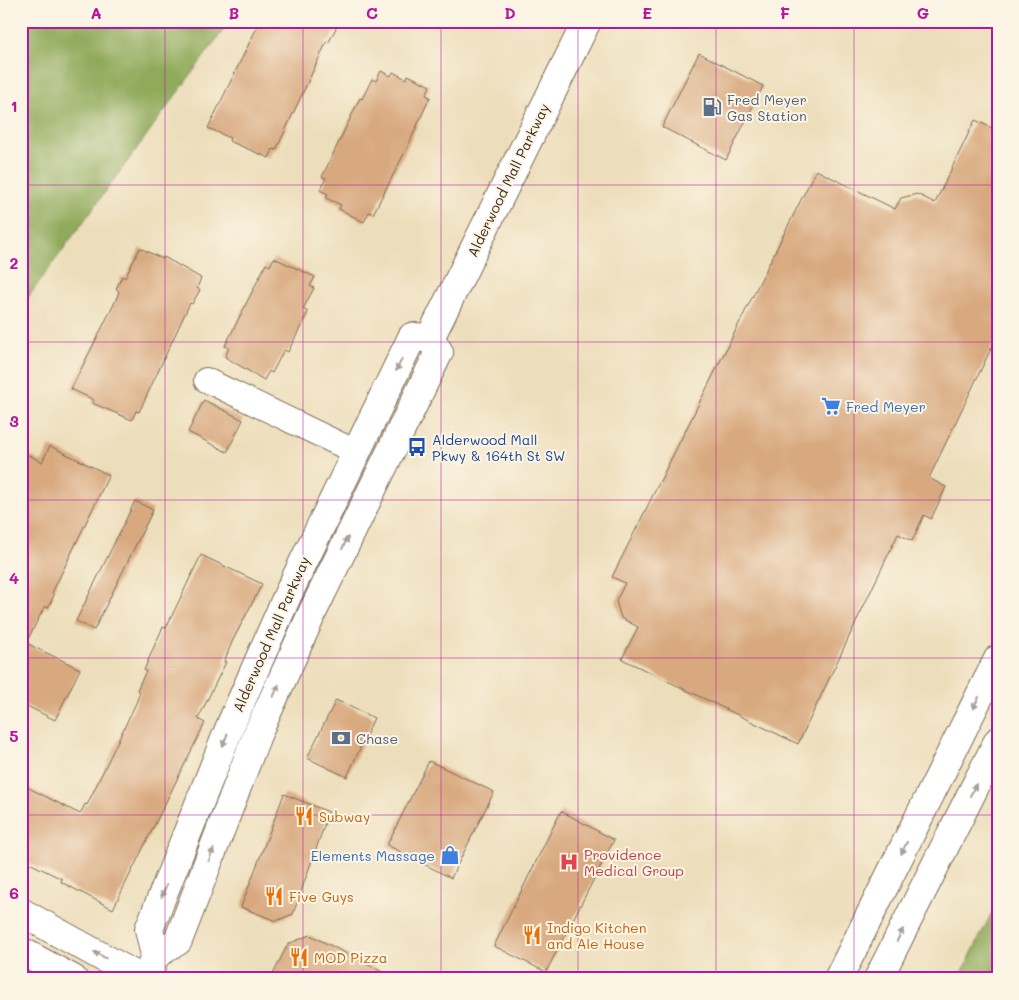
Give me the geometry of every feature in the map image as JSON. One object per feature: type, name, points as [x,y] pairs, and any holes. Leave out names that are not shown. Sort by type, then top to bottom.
[{"type":"main road","name":"Alderwood Mall Parkway","points":[[430,338],[587,21]]},
{"type":"main road","name":"Alderwood Mall Parkway","points":[[151,967],[149,929],[231,724],[288,594],[412,337],[430,338]]},
{"type":"main road","name":"Alderwood Mall Parkway","points":[[151,967],[178,941],[263,720],[314,609],[439,352],[430,338]]},
{"type":"main road","points":[[838,979],[998,659]]},
{"type":"main road","points":[[878,979],[998,741]]},
{"type":"main road","points":[[21,912],[142,979]]},
{"type":"main road","points":[[21,951],[73,979]]},
{"type":"street","points":[[206,380],[356,452]]},
{"type":"green space","points":[[21,21],[230,21],[21,307]]},
{"type":"green space","points":[[998,900],[998,979],[959,979]]},
{"type":"building","points":[[260,21],[336,21],[334,26],[336,28],[329,42],[327,41],[276,150],[273,149],[269,158],[229,141],[230,138],[208,128]]},
{"type":"building","name":"Fred Meyer Gas Station","points":[[699,53],[763,86],[726,160],[662,127]]},
{"type":"building","points":[[381,71],[391,76],[393,72],[406,79],[408,75],[430,86],[426,95],[430,97],[407,148],[373,214],[369,212],[364,222],[339,209],[341,205],[326,198],[328,194],[320,190],[326,178],[322,177],[360,98],[362,99],[372,79],[376,81]]},
{"type":"building","name":"Fred Meyer","points":[[975,120],[998,131],[998,334],[929,478],[946,487],[931,519],[924,515],[912,541],[898,534],[798,744],[622,659],[638,627],[621,618],[616,601],[625,583],[612,577],[816,170],[895,209],[901,198],[917,194],[935,203]]},
{"type":"building","points":[[140,248],[163,259],[164,257],[201,278],[197,288],[200,290],[192,304],[190,303],[139,412],[136,411],[132,420],[92,403],[94,400],[71,389],[116,300],[119,291],[116,289],[122,276],[125,278]]},
{"type":"building","points":[[274,258],[315,277],[310,286],[314,288],[303,309],[308,312],[288,352],[284,350],[272,373],[269,371],[264,380],[225,357],[229,348],[225,346],[266,264],[270,266]]},
{"type":"building","points":[[204,400],[243,420],[227,452],[188,432]]},
{"type":"building","points":[[50,446],[109,475],[52,593],[54,595],[48,608],[45,606],[26,643],[80,669],[55,720],[21,703],[21,451],[42,462]]},
{"type":"building","points":[[135,501],[153,510],[94,630],[76,621]]},
{"type":"building","points":[[201,555],[262,584],[232,642],[224,662],[226,662],[198,719],[205,723],[113,909],[61,882],[62,879],[21,859],[21,784],[80,814],[85,804],[87,805],[136,703],[140,692],[137,690],[146,671],[144,670],[163,627],[166,628]]},
{"type":"building","name":"Chase","points":[[336,700],[374,718],[347,777],[307,758]]},
{"type":"building","points":[[429,761],[494,792],[451,878],[387,845]]},
{"type":"building","points":[[284,794],[329,812],[293,914],[276,921],[241,907]]},
{"type":"building","points":[[561,811],[614,840],[546,972],[494,946]]},
{"type":"building","points":[[310,935],[396,979],[282,979],[273,974],[288,944]]},
{"type":"place","name":"Fred Meyer Gas Station","points":[[712,107]]},
{"type":"place","name":"Fred Meyer","points":[[831,406]]},
{"type":"place","name":"Alderwood Mall Pkwy & 164th St SW","points":[[417,447]]},
{"type":"place","name":"Chase","points":[[341,738]]},
{"type":"place","name":"Subway","points":[[304,816]]},
{"type":"place","name":"Elements Massage","points":[[450,855]]},
{"type":"place","name":"Providence Medical Group","points":[[569,862]]},
{"type":"place","name":"Five Guys","points":[[274,896]]},
{"type":"place","name":"Indigo Kitchen and Ale House","points":[[532,935]]},
{"type":"place","name":"MOD Pizza","points":[[299,957]]}]
